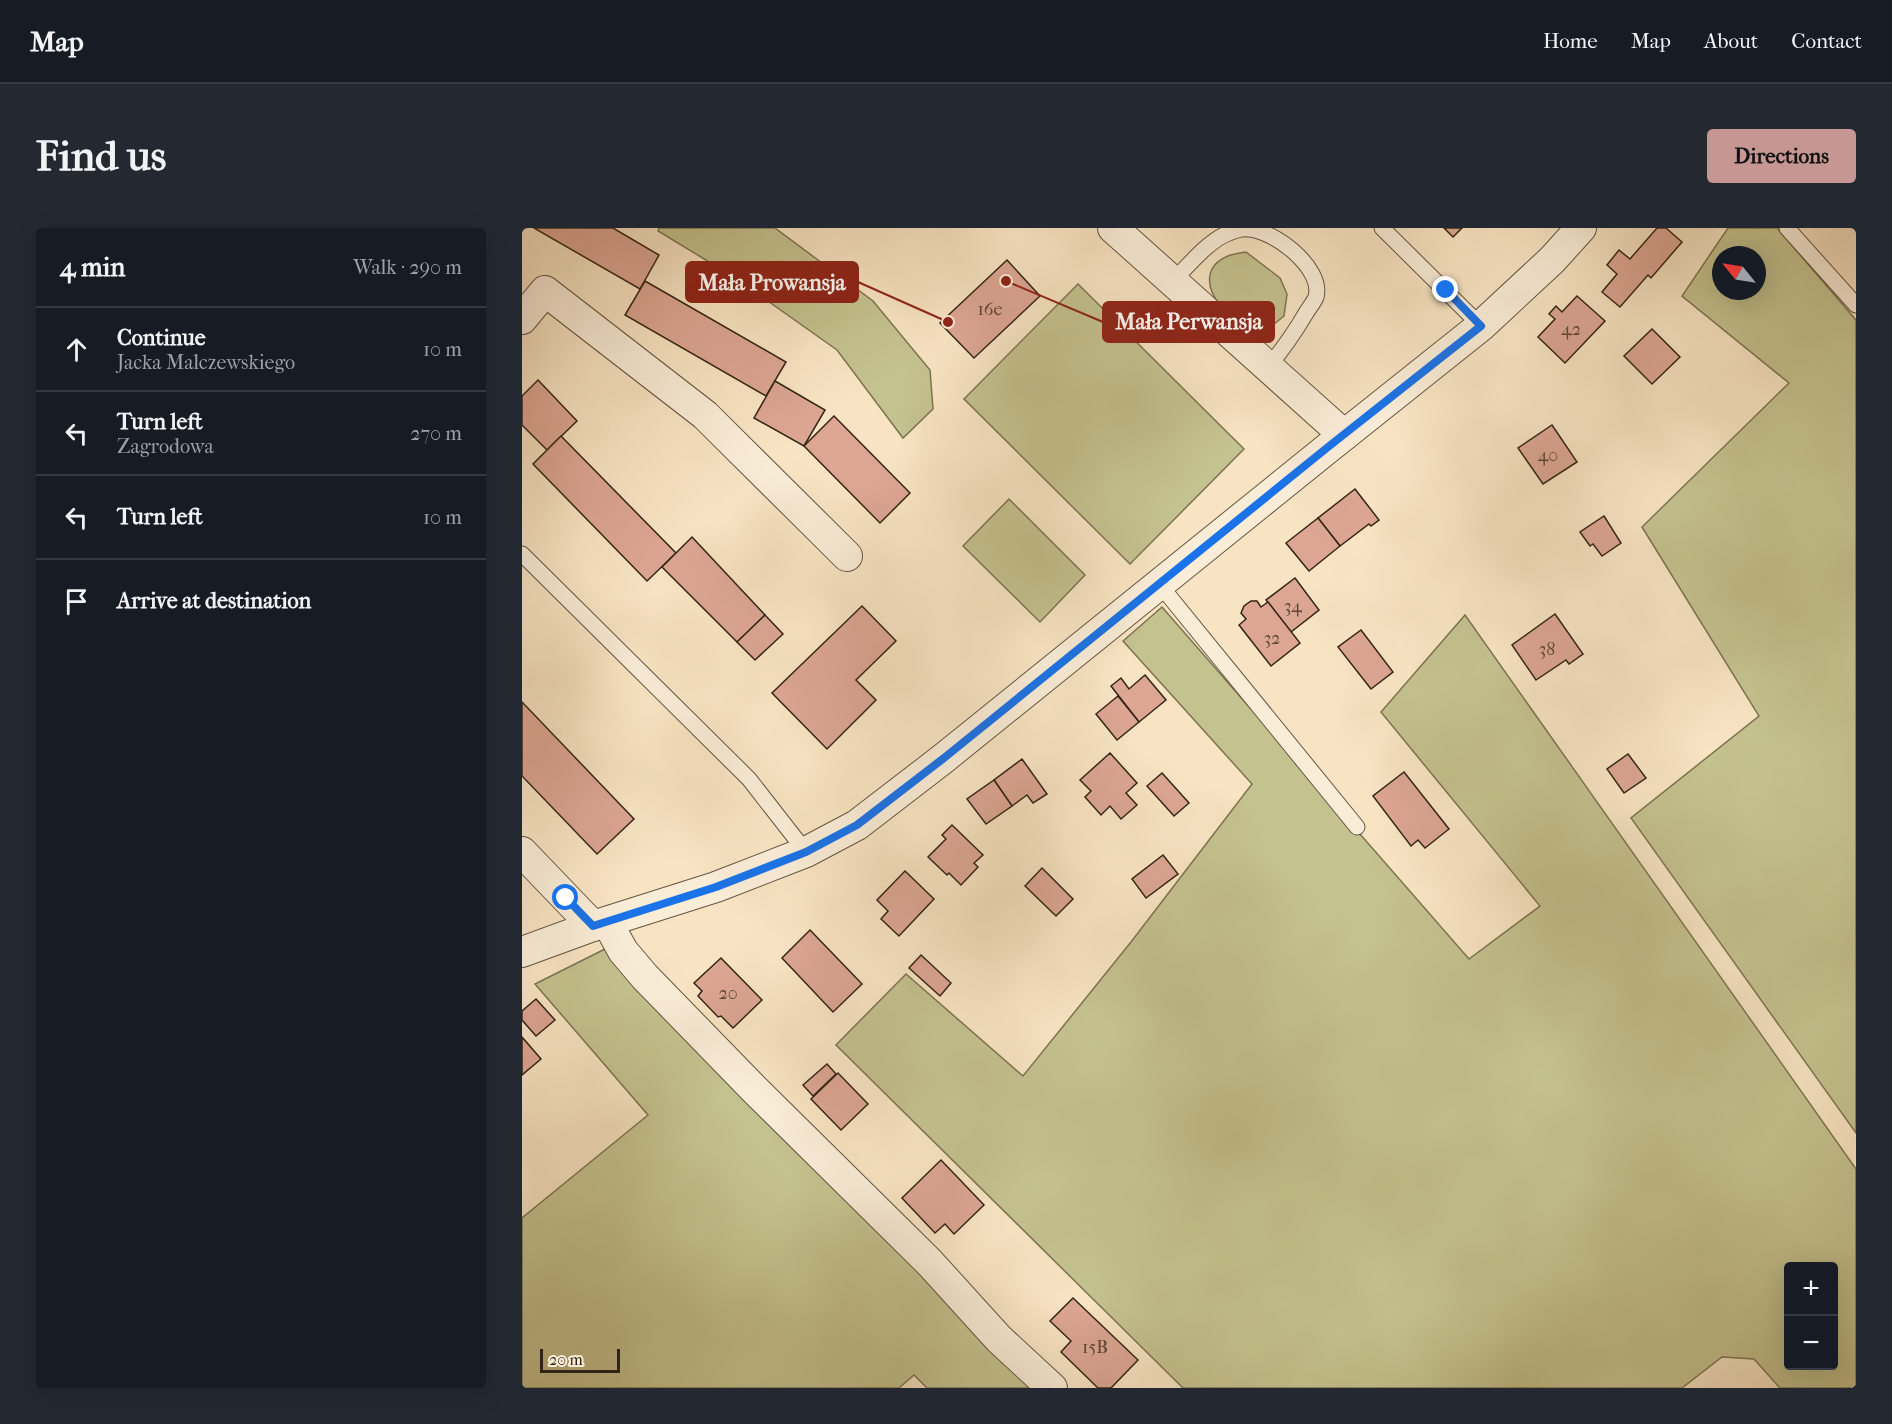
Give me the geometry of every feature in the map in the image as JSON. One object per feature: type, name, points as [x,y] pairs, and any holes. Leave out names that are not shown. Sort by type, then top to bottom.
[{"type":"street","points":[[1113,228],[1344,435]]},
{"type":"street","points":[[522,952],[716,887],[806,852],[857,825],[944,758],[1481,326],[1552,260],[1581,228]]},
{"type":"street","points":[[524,311],[545,291],[696,407],[847,556]]},
{"type":"street","points":[[522,852],[600,924],[645,977],[754,1089],[930,1263],[999,1339],[1052,1388]]},
{"type":"lane","points":[[1382,228],[1481,326]]},
{"type":"lane","points":[[1787,228],[1856,305]]},
{"type":"lane","points":[[1173,281],[1226,233],[1247,229],[1281,243],[1304,260],[1315,278],[1316,297],[1269,366]]},
{"type":"lane","points":[[522,554],[749,779],[806,852]]},
{"type":"lane","points":[[1160,585],[1357,827]]},
{"type":"shaded area","points":[[659,228],[775,228],[873,301],[930,370],[933,409],[903,438],[837,350],[734,277],[658,231]]},
{"type":"shaded area","points":[[1728,228],[1777,228],[1856,320],[1856,1133],[1631,818],[1759,716],[1642,527],[1789,383],[1682,296],[1712,252],[1712,300],[1766,300],[1766,246],[1716,246]]},
{"type":"shaded area","points":[[1246,252],[1280,278],[1287,294],[1284,316],[1269,327],[1256,328],[1229,315],[1218,303],[1211,290],[1210,277],[1215,265],[1228,256]]},
{"type":"shaded area","points":[[1078,284],[1244,449],[1130,564],[964,399]]},
{"type":"shaded area","points":[[1009,499],[1085,575],[1040,622],[963,546]]},
{"type":"shaded area","points":[[1162,607],[1469,959],[1540,906],[1381,712],[1465,615],[1856,1169],[1856,1388],[1780,1388],[1754,1359],[1722,1357],[1682,1388],[1183,1388],[836,1045],[906,974],[1023,1076],[1131,942],[1252,784],[1123,641]]},
{"type":"shaded area","points":[[605,949],[1037,1388],[927,1388],[914,1375],[899,1388],[522,1388],[522,1218],[648,1115],[535,984]]},
{"type":"building","points":[[534,228],[613,228],[659,255],[640,289]]},
{"type":"building","points":[[1444,228],[1462,228],[1453,237]]},
{"type":"building","points":[[1657,228],[1666,228],[1682,242],[1651,278],[1648,275],[1620,307],[1602,292],[1617,274],[1607,265],[1619,250],[1630,259]]},
{"type":"building","points":[[1007,260],[1040,296],[974,358],[940,323]]},
{"type":"building","points":[[645,281],[786,362],[766,396],[625,315]]},
{"type":"building","points":[[1577,296],[1605,321],[1565,363],[1538,337],[1555,319],[1549,314],[1556,306],[1562,312]]},
{"type":"building","points":[[1652,329],[1680,357],[1652,384],[1624,356]]},
{"type":"building","points":[[538,380],[577,421],[547,450],[522,425],[522,396]]},
{"type":"building","points":[[775,381],[825,410],[804,446],[754,418]]},
{"type":"building","points":[[834,416],[910,493],[880,523],[804,446]]},
{"type":"building","points":[[1552,425],[1577,462],[1543,484],[1518,448]]},
{"type":"building","points":[[561,436],[676,553],[647,581],[533,464]]},
{"type":"building","points":[[1355,489],[1379,520],[1371,526],[1369,524],[1340,546],[1318,518]]},
{"type":"building","points":[[1604,516],[1621,543],[1602,556],[1593,544],[1590,546],[1580,532]]},
{"type":"building","points":[[1318,518],[1340,546],[1309,571],[1286,543]]},
{"type":"building","points":[[692,537],[765,615],[737,642],[662,567]]},
{"type":"building","points":[[1295,578],[1319,610],[1291,632],[1266,600]]},
{"type":"building","points":[[1251,601],[1257,601],[1261,607],[1268,602],[1300,643],[1271,666],[1239,625],[1246,619],[1241,613],[1244,606]]},
{"type":"building","points":[[862,606],[896,641],[856,680],[876,700],[827,749],[772,693]]},
{"type":"building","points":[[1555,614],[1583,654],[1569,664],[1566,660],[1536,680],[1512,645]]},
{"type":"building","points":[[765,615],[783,634],[755,660],[737,642]]},
{"type":"building","points":[[1361,630],[1393,672],[1371,689],[1338,647]]},
{"type":"building","points":[[1145,675],[1166,700],[1139,722],[1111,686],[1121,678],[1129,689]]},
{"type":"building","points":[[1118,696],[1139,722],[1117,740],[1096,714]]},
{"type":"building","points":[[522,702],[634,819],[597,854],[522,776]]},
{"type":"building","points":[[1110,753],[1137,783],[1126,793],[1137,805],[1121,819],[1110,806],[1101,815],[1085,797],[1091,791],[1080,780]]},
{"type":"building","points":[[1628,754],[1646,778],[1624,793],[1607,769]]},
{"type":"building","points":[[1022,759],[1047,794],[1033,803],[1027,795],[1012,806],[994,780]]},
{"type":"building","points":[[1404,772],[1449,829],[1425,848],[1418,840],[1411,846],[1373,796]]},
{"type":"building","points":[[1162,773],[1189,803],[1174,816],[1147,786]]},
{"type":"building","points":[[994,780],[1012,806],[986,824],[967,799]]},
{"type":"building","points":[[952,825],[983,855],[974,863],[978,867],[961,885],[928,857],[946,839],[942,835]]},
{"type":"building","points":[[1163,855],[1178,874],[1146,898],[1132,879]]},
{"type":"building","points":[[1042,868],[1073,899],[1056,916],[1025,886]]},
{"type":"building","points":[[905,871],[934,899],[899,936],[881,919],[888,911],[877,900]]},
{"type":"building","points":[[810,930],[862,984],[833,1012],[782,958]]},
{"type":"building","points":[[921,955],[951,983],[940,996],[909,968]]},
{"type":"building","points":[[721,958],[762,1000],[733,1028],[721,1016],[718,1017],[698,996],[702,991],[694,983]]},
{"type":"building","points":[[536,999],[555,1020],[536,1036],[522,1020],[522,1011]]},
{"type":"building","points":[[522,1037],[541,1059],[522,1075]]},
{"type":"building","points":[[827,1064],[836,1074],[813,1096],[803,1085]]},
{"type":"building","points":[[838,1073],[868,1104],[841,1130],[811,1099]]},
{"type":"building","points":[[941,1160],[984,1205],[954,1234],[945,1224],[935,1233],[902,1198]]},
{"type":"building","points":[[1073,1298],[1138,1360],[1111,1388],[1098,1388],[1061,1352],[1071,1341],[1050,1321]]},
{"type":"place","name":"Mała Perwansja","points":[[1006,281]]},
{"type":"place","name":"Mała Prowansja","points":[[948,322]]},
{"type":"route","points":[[566,898],[593,926],[716,887],[806,852],[857,825],[944,758],[1481,326],[1446,290]]}]
